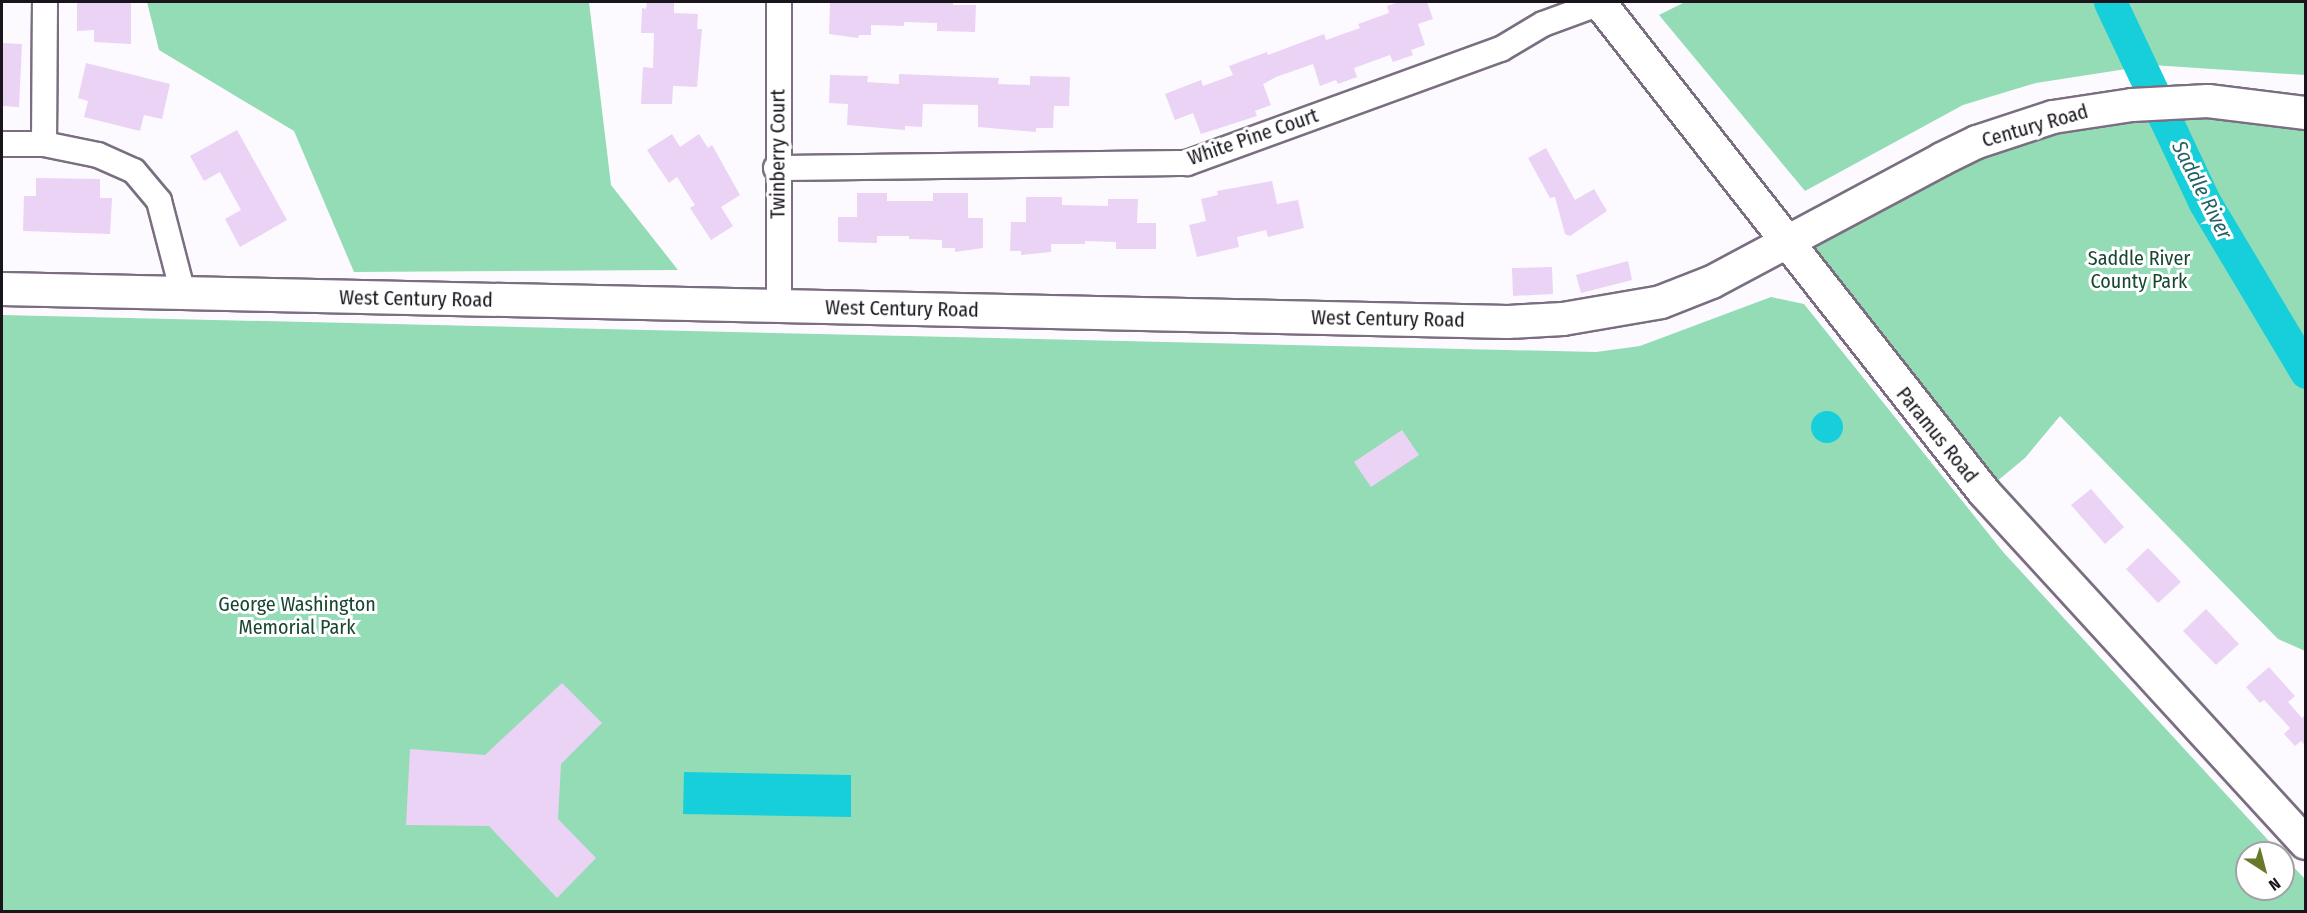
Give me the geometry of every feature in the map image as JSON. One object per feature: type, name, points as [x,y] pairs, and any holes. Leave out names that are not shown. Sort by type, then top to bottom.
[{"type":"main road","name":"Paramus Road","points":[[1599,2],[1984,492],[2306,843]]},
{"type":"main road","name":"Century Road","points":[[1787,240],[1977,142],[2053,117],[2094,109],[2208,101],[2306,113]]},
{"type":"main road","name":"West Century Road","points":[[2,290],[1508,322],[1563,319],[1661,302],[1712,282],[1787,240]]},
{"type":"street","points":[[44,144],[45,2]]},
{"type":"street","name":"Twinberry Court","points":[[779,2],[776,168],[779,307]]},
{"type":"street","name":"White Pine Court","points":[[776,168],[1187,163],[1500,49],[1543,24],[1599,2]]},
{"type":"street","points":[[2,144],[44,144],[118,162],[147,184],[166,219],[183,294]]},
{"type":"green space","points":[[147,2],[589,2],[611,185],[678,270],[354,272],[294,131],[159,50]]},
{"type":"green space","points":[[1685,2],[2305,2],[2305,75],[2152,65],[2036,83],[1963,105],[1805,191],[1659,15]]},
{"type":"green space","name":"Saddle River County Park","points":[[2305,113],[2305,651],[2278,639],[2060,416],[2025,458],[1984,492],[1787,240],[2053,117]]},
{"type":"green space","name":"George Washington Memorial Park","points":[[1771,297],[1804,304],[2004,553],[2269,841],[2235,841],[2235,901],[2295,901],[2295,869],[2306,880],[2305,912],[2,912],[2,315],[1596,352],[1640,346]]},
{"type":"water","points":[[1827,411],[1838,416],[1843,427],[1838,438],[1827,443],[1816,438],[1811,427],[1816,416]]},
{"type":"water","points":[[684,772],[851,775],[851,817],[683,814]]},
{"type":"building","points":[[77,2],[131,2],[131,44],[94,42],[94,30],[77,31]]},
{"type":"building","points":[[647,2],[674,2],[674,13],[698,14],[697,29],[702,29],[697,87],[673,86],[672,104],[641,104],[643,67],[653,68],[654,33],[641,33],[642,8],[646,9]]},
{"type":"building","points":[[953,2],[953,5],[976,5],[975,32],[937,31],[937,23],[904,22],[904,26],[871,25],[871,35],[859,35],[858,38],[829,34],[830,3]]},
{"type":"building","points":[[1400,2],[1427,2],[1433,19],[1418,24],[1425,45],[1411,50],[1413,55],[1393,62],[1390,55],[1354,68],[1357,77],[1338,84],[1336,80],[1320,86],[1313,64],[1276,77],[1263,84],[1271,105],[1255,111],[1257,116],[1201,134],[1193,113],[1175,120],[1165,94],[1201,80],[1203,86],[1233,75],[1229,66],[1267,52],[1268,55],[1324,34],[1326,40],[1360,28],[1358,24],[1389,13],[1387,6]]},
{"type":"building","points":[[2,43],[22,44],[19,107],[2,106]]},
{"type":"building","points":[[86,63],[170,84],[162,119],[144,115],[140,131],[84,117],[88,101],[78,98]]},
{"type":"building","points":[[899,74],[999,78],[998,84],[1030,85],[1030,76],[1070,77],[1069,106],[1054,106],[1053,128],[1036,128],[1036,132],[978,127],[978,105],[923,104],[922,127],[905,126],[905,130],[847,125],[848,104],[829,103],[830,75],[868,76],[867,82],[899,84]]},
{"type":"building","points":[[237,130],[287,220],[240,247],[225,219],[241,210],[220,172],[204,181],[190,156]]},
{"type":"building","points":[[672,134],[680,147],[699,134],[708,148],[712,145],[740,195],[721,207],[733,226],[711,240],[690,208],[695,205],[677,177],[669,183],[647,150]]},
{"type":"building","points":[[1546,148],[1575,200],[1594,189],[1607,211],[1570,236],[1565,234],[1555,197],[1550,198],[1528,158]]},
{"type":"building","points":[[36,178],[100,179],[100,198],[112,198],[110,234],[23,231],[24,196],[36,196]]},
{"type":"building","points":[[1272,181],[1277,204],[1298,200],[1304,228],[1268,237],[1266,230],[1237,237],[1239,247],[1197,257],[1189,225],[1206,221],[1201,199],[1218,195],[1217,191]]},
{"type":"building","points":[[857,193],[887,193],[887,201],[933,201],[933,193],[968,193],[968,218],[983,218],[983,248],[955,252],[955,248],[942,248],[942,240],[909,239],[909,236],[877,236],[877,243],[838,242],[838,217],[857,217]]},
{"type":"building","points":[[1026,197],[1062,197],[1062,205],[1108,206],[1108,199],[1138,199],[1137,223],[1156,223],[1156,249],[1116,249],[1116,242],[1085,241],[1085,244],[1051,244],[1051,252],[1021,255],[1021,251],[1010,251],[1011,222],[1026,222]]},
{"type":"building","points":[[1628,261],[1632,280],[1581,293],[1576,275]]},
{"type":"building","points":[[1552,267],[1553,294],[1513,296],[1512,268]]},
{"type":"building","points":[[1402,430],[1419,455],[1371,487],[1354,462]]},
{"type":"building","points":[[2091,489],[2124,527],[2105,544],[2071,505]]},
{"type":"building","points":[[2148,548],[2181,582],[2158,603],[2126,569]]},
{"type":"building","points":[[2206,609],[2239,644],[2216,665],[2183,631]]},
{"type":"building","points":[[2269,667],[2295,696],[2288,702],[2302,718],[2306,715],[2306,746],[2301,741],[2295,746],[2284,734],[2290,728],[2264,700],[2260,703],[2246,687]]},
{"type":"building","points":[[562,683],[602,723],[561,764],[558,819],[596,858],[557,898],[489,826],[406,825],[410,749],[485,755]]},
{"type":"waterway","name":"Saddle River","points":[[2110,2],[2205,203],[2306,372]]}]
